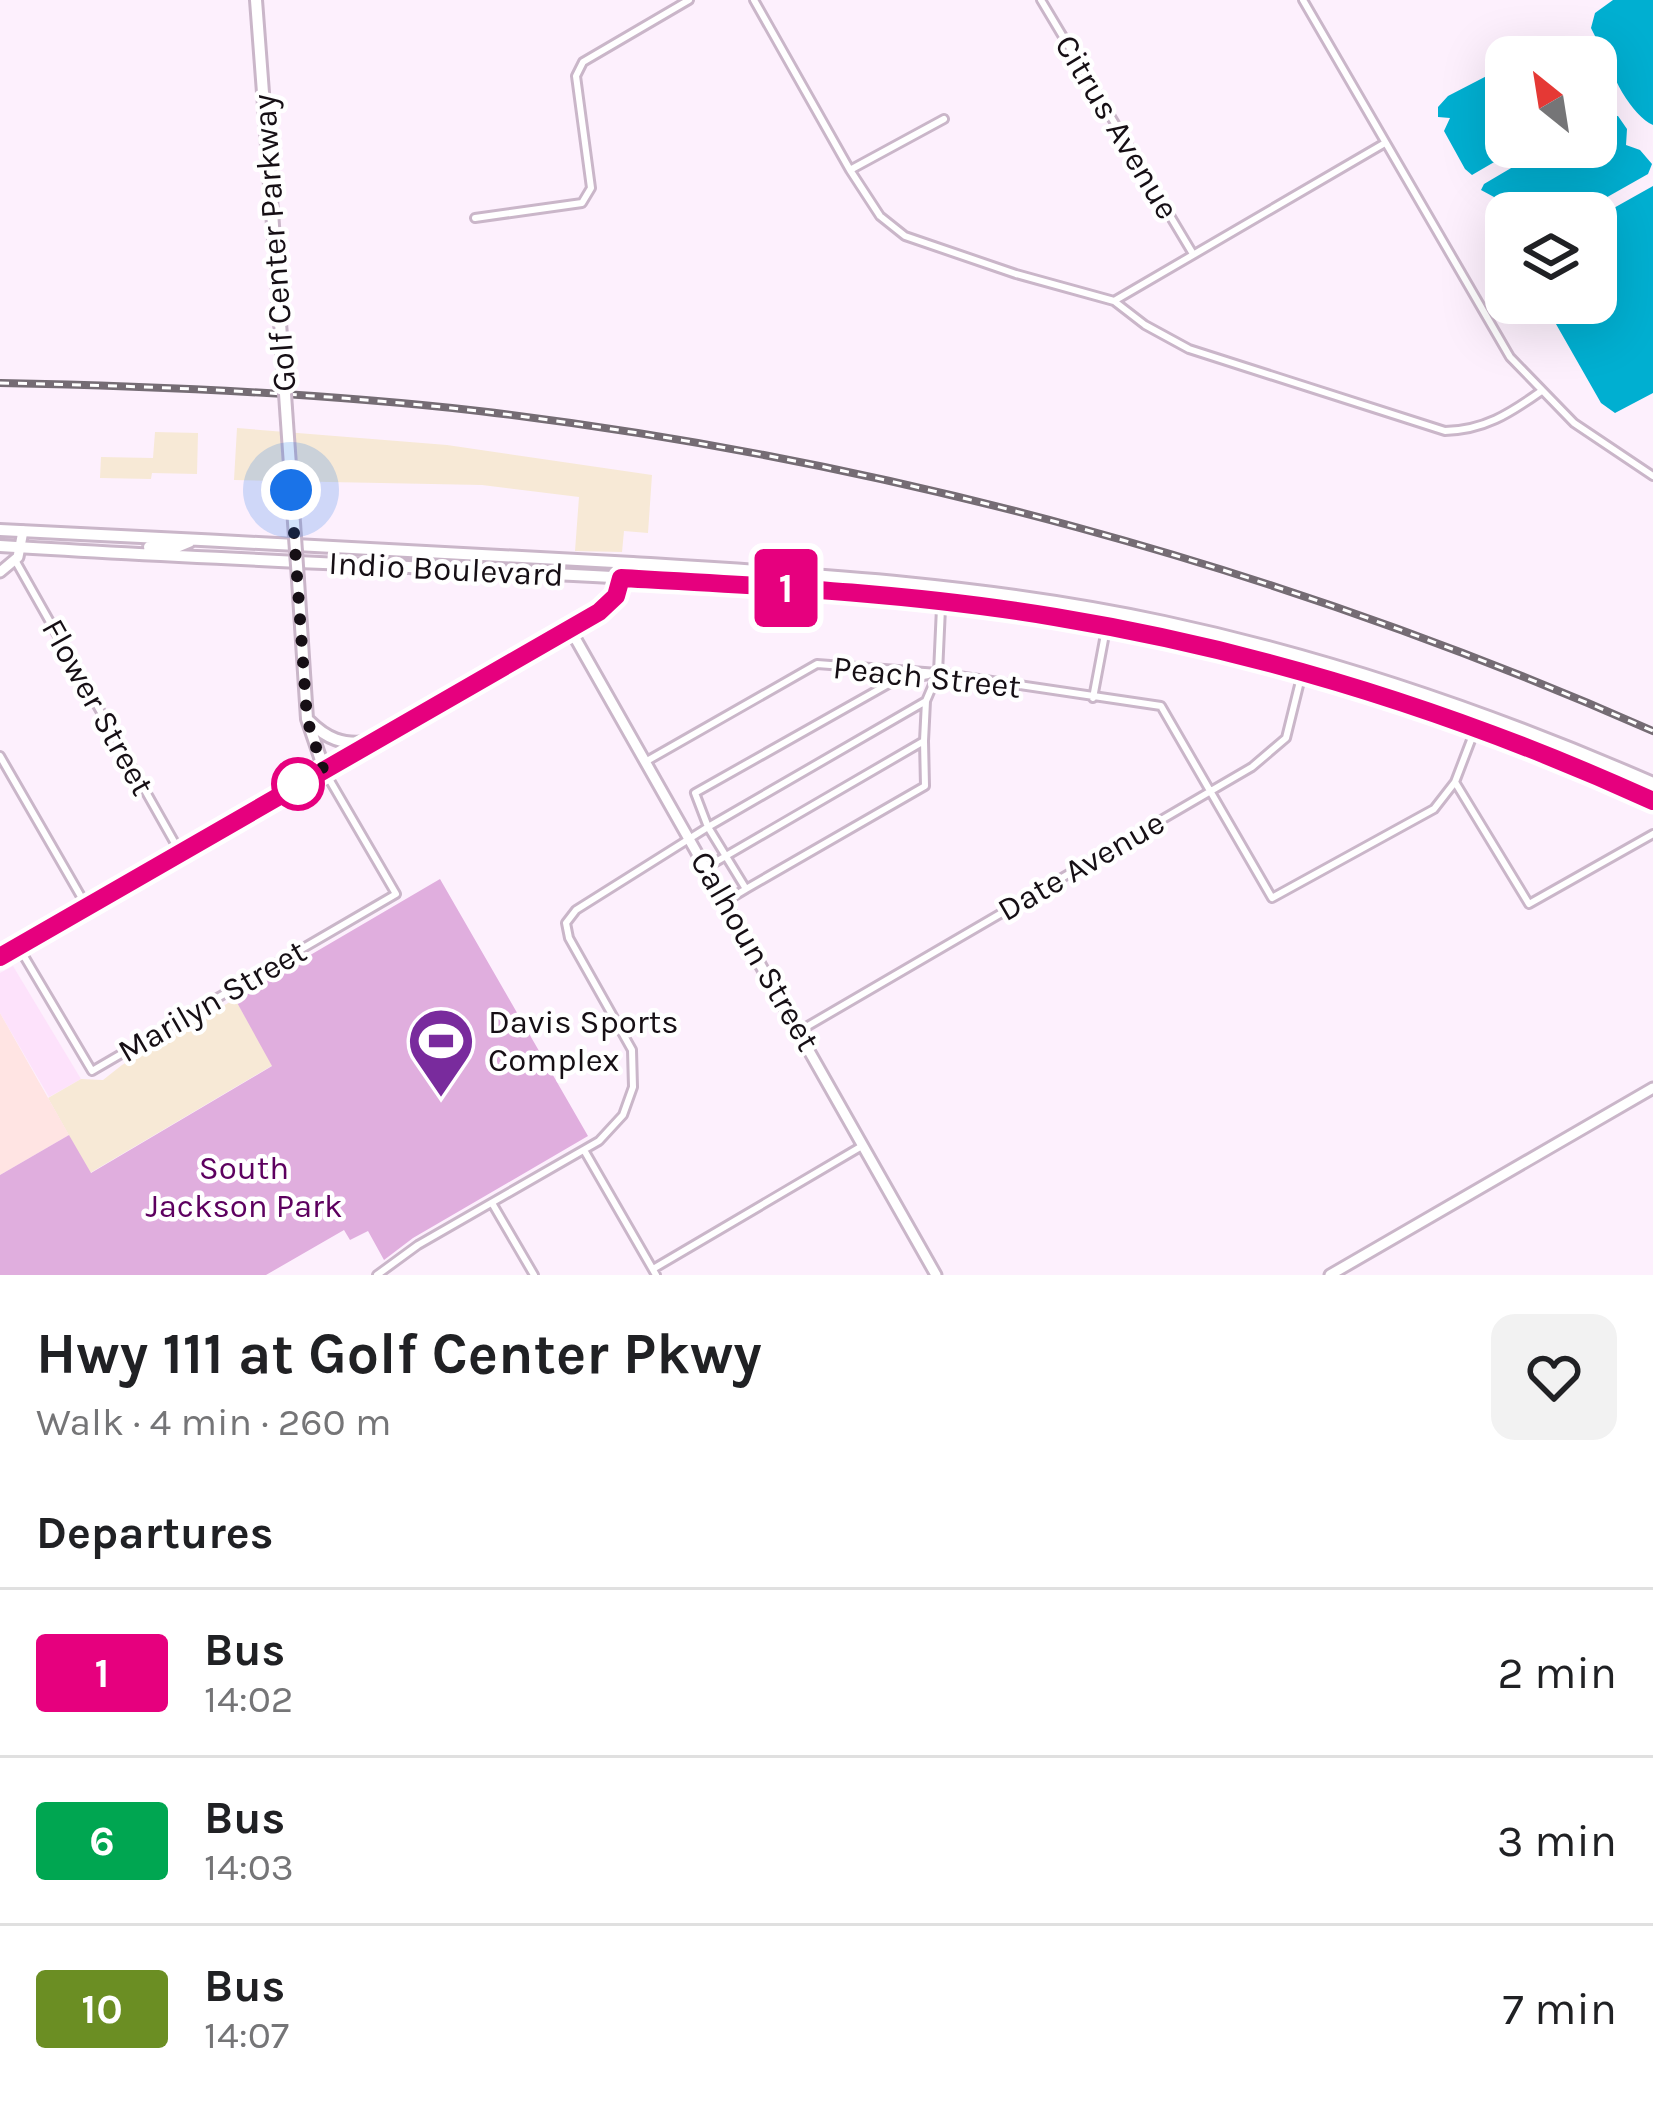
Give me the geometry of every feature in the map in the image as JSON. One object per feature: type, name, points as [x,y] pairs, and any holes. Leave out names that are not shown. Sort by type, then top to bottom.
[{"type":"main road","name":"Golf Center Parkway","points":[[256,0],[307,719],[323,769]]},
{"type":"main road","name":"Indio Boulevard","points":[[0,530],[625,562],[942,586],[1109,612],[1306,657],[1481,714],[1653,783]]},
{"type":"main road","points":[[128,552],[177,547],[192,539]]},
{"type":"main road","name":"Indio Boulevard","points":[[0,545],[621,578],[941,601],[1106,626],[1302,672],[1476,728],[1653,801]]},
{"type":"main road","points":[[0,957],[570,629],[609,604],[625,562]]},
{"type":"main road","points":[[307,719],[334,740],[370,742]]},
{"type":"street","points":[[475,218],[582,203],[591,188],[576,76],[584,62],[689,0]]},
{"type":"street","points":[[754,0],[850,170],[880,216],[904,236],[1114,302],[1189,349],[1445,431],[1469,430],[1502,419],[1540,392]]},
{"type":"street","name":"Citrus Avenue","points":[[1041,0],[1193,254]]},
{"type":"street","points":[[1303,0],[1510,357],[1574,423],[1653,476]]},
{"type":"street","points":[[850,170],[944,119]]},
{"type":"street","points":[[1114,302],[1386,143]]},
{"type":"street","points":[[0,572],[15,560],[22,531]]},
{"type":"street","name":"Flower Street","points":[[15,560],[181,854]]},
{"type":"street","points":[[726,901],[925,786],[926,701],[938,674],[942,586]]},
{"type":"street","points":[[1093,698],[1109,612]]},
{"type":"street","name":"Calhoun Street","points":[[570,629],[936,1275]]},
{"type":"street","name":"Date Avenue","points":[[801,1030],[1234,779],[1286,738],[1306,657]]},
{"type":"street","name":"Peach Street","points":[[645,762],[817,664],[938,674],[1161,706],[1211,790]]},
{"type":"street","points":[[746,889],[708,827],[695,793],[892,682],[938,674]]},
{"type":"street","points":[[377,1275],[584,1150],[613,1129],[623,1115],[634,1066],[623,1029],[568,938],[566,923],[576,910],[926,701]]},
{"type":"street","points":[[1211,790],[1272,898],[1434,809],[1454,782],[1481,714]]},
{"type":"street","points":[[707,867],[924,741]]},
{"type":"street","points":[[0,756],[87,907]]},
{"type":"street","name":"Golf Center Parkway","points":[[323,769],[396,894]]},
{"type":"street","points":[[1454,782],[1529,904],[1653,834]]},
{"type":"street","name":"Marilyn Street","points":[[18,946],[92,1071],[396,894]]},
{"type":"street","points":[[1330,1275],[1653,1088]]},
{"type":"street","points":[[584,1150],[654,1272],[865,1145]]},
{"type":"street","points":[[492,1202],[534,1275]]},
{"type":"shaded area","points":[[237,428],[447,445],[652,475],[648,533],[624,531],[622,552],[575,551],[579,497],[482,485],[234,480]]},
{"type":"shaded area","points":[[155,432],[198,433],[197,474],[100,478],[101,457],[153,458]]},
{"type":"shaded area","points":[[13,966],[81,1079],[49,1097],[0,1013],[0,973]]},
{"type":"shaded area","points":[[235,999],[273,1065],[90,1173],[48,1098],[81,1079],[103,1080]]},
{"type":"shaded area","points":[[0,1013],[69,1135],[0,1175]]},
{"type":"green space","name":"South Jackson Park","points":[[440,879],[588,1136],[413,1238],[384,1260],[368,1231],[350,1240],[344,1230],[266,1275],[0,1275],[0,1175],[69,1135],[91,1173],[272,1066],[235,999]]},
{"type":"water","points":[[1613,0],[1653,0],[1653,125],[1621,91],[1617,36],[1595,36],[1591,28],[1595,13]]},
{"type":"water","points":[[1485,77],[1485,167],[1472,175],[1444,131],[1450,118],[1438,117],[1438,107],[1448,96]]},
{"type":"water","points":[[1617,116],[1627,129],[1626,145],[1640,150],[1652,164],[1648,174],[1616,192],[1485,192],[1481,190],[1511,168],[1617,168]]},
{"type":"water","points":[[1653,186],[1653,393],[1615,413],[1601,403],[1556,324],[1617,324],[1617,206]]},
{"type":"railway","points":[[0,383],[240,391],[419,405],[630,432],[780,458],[930,490],[1224,570],[1512,672],[1653,731]]},
{"type":"bus line","name":"1","points":[[0,957],[599,612],[616,596],[621,578],[941,601],[1156,636],[1390,698],[1464,723],[1653,801]]},
{"type":"place","name":"Davis Sports Complex","points":[[441,1100]]},
{"type":"route","points":[[291,490],[307,719],[323,769],[298,784]]}]
